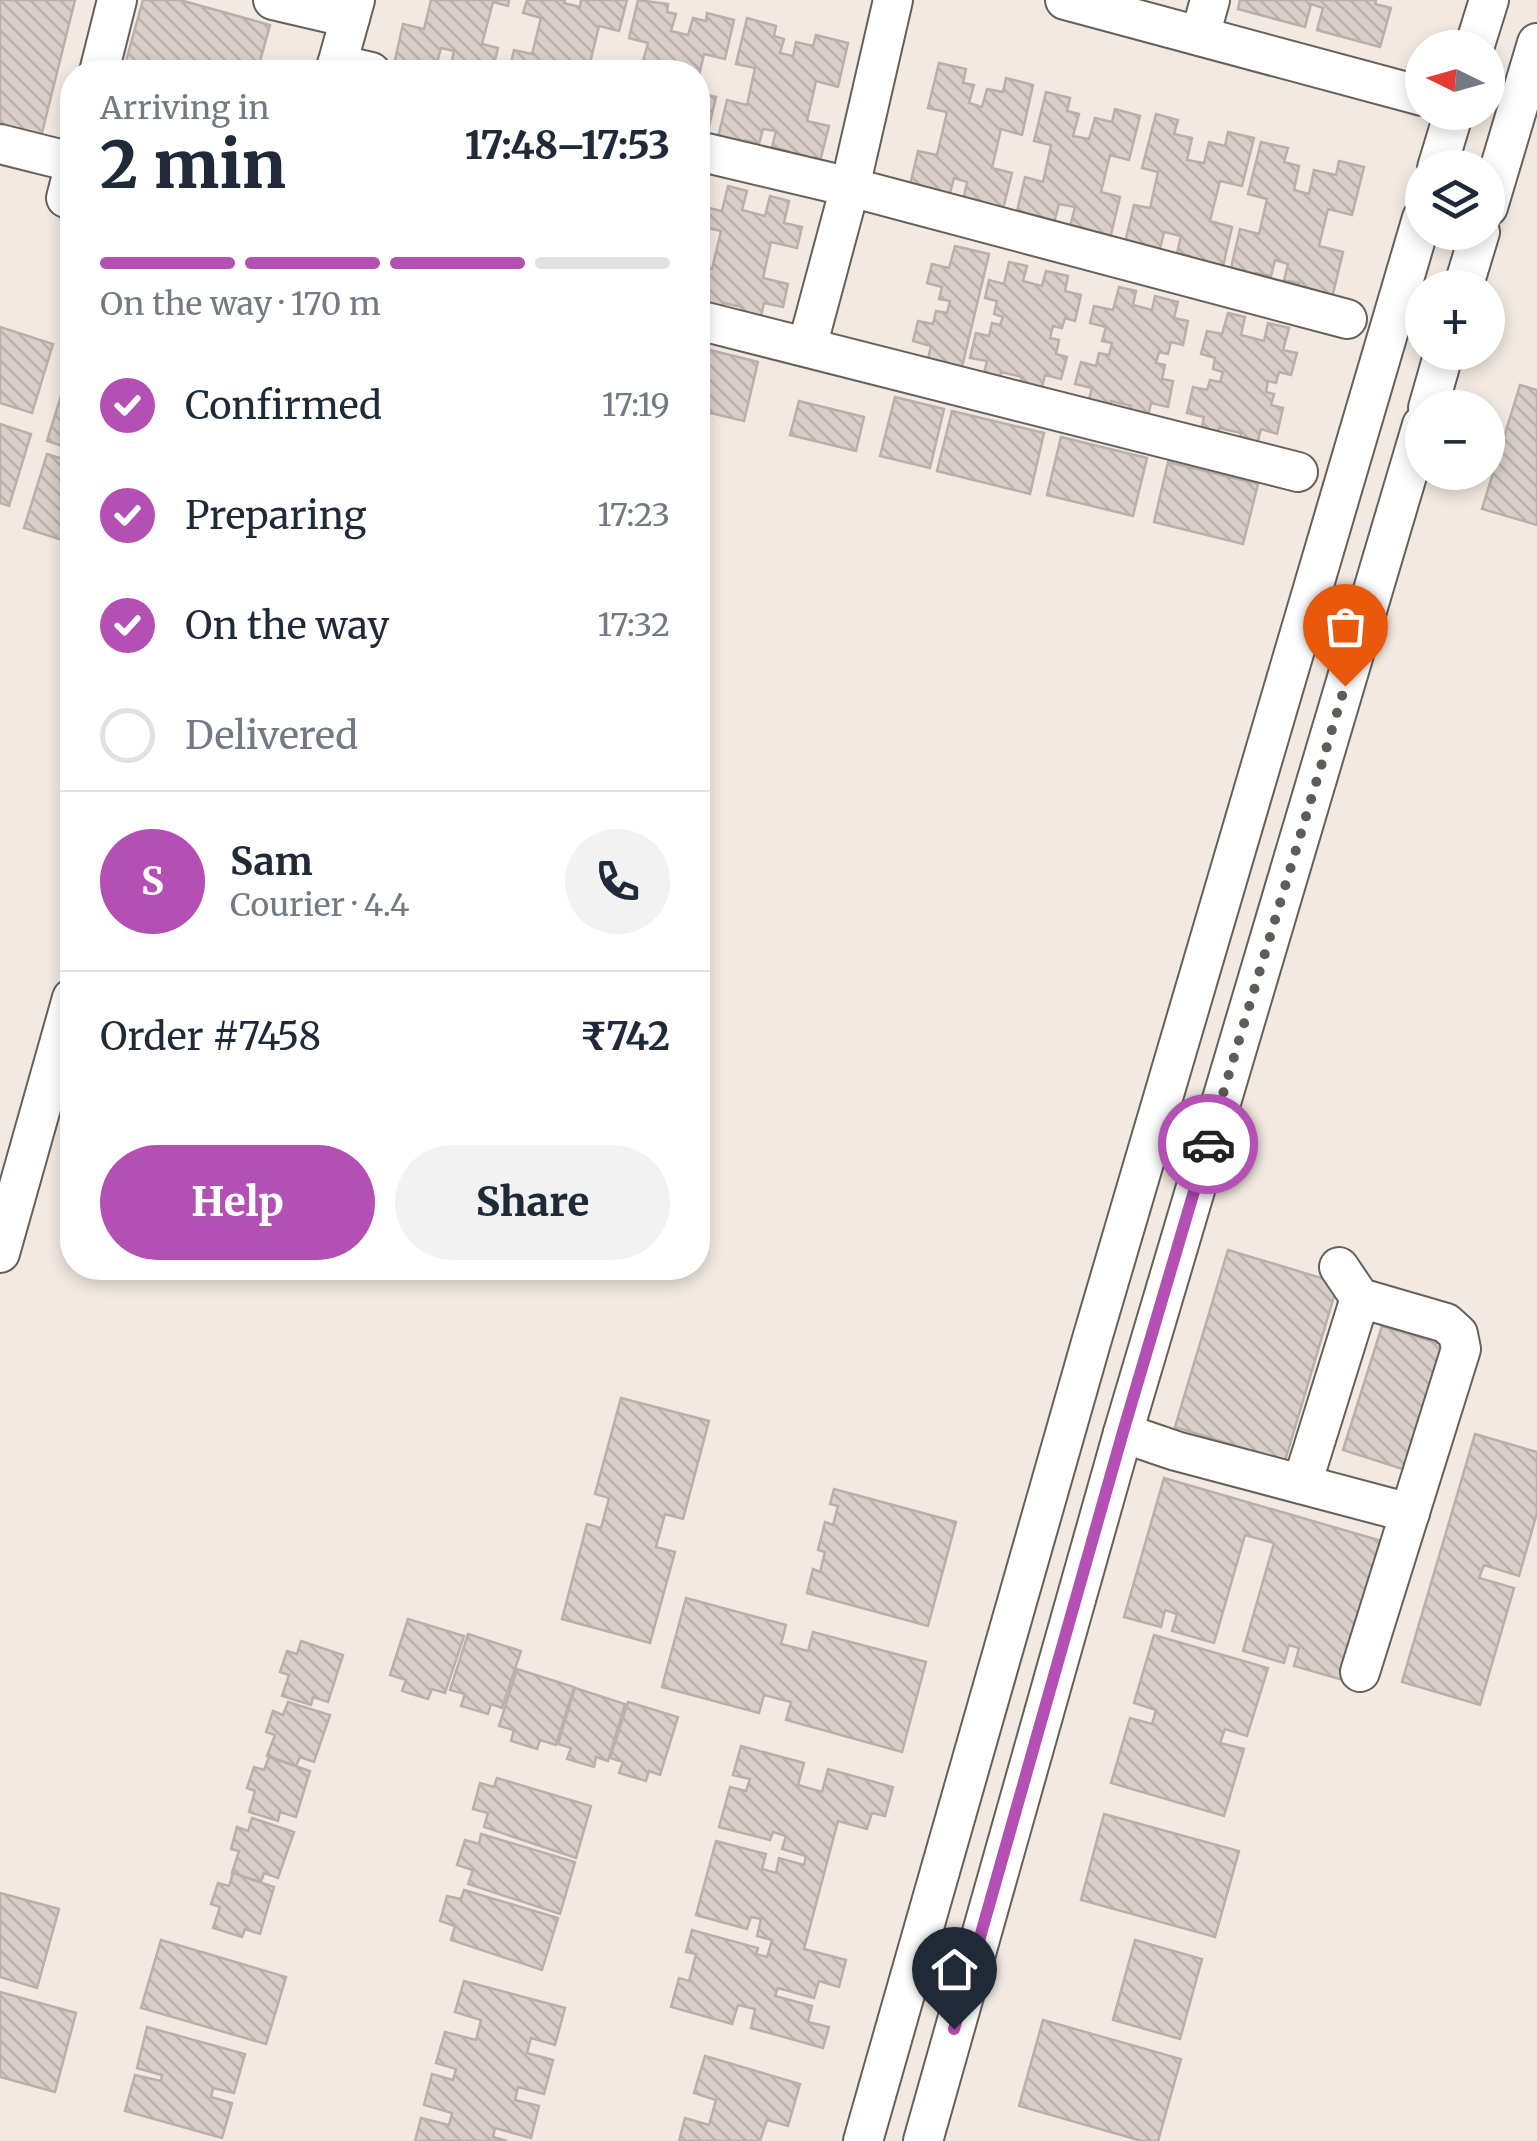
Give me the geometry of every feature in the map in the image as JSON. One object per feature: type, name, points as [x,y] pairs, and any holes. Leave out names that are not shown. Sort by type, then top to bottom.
[{"type":"street","points":[[102,60],[118,0]]},
{"type":"street","points":[[274,0],[353,9],[349,60]]},
{"type":"street","points":[[807,347],[894,0]]},
{"type":"street","points":[[1064,0],[1205,18],[1405,90]]},
{"type":"street","points":[[1480,30],[1489,0]]},
{"type":"street","points":[[1503,150],[1537,43]]},
{"type":"street","points":[[0,144],[60,159]]},
{"type":"street","points":[[710,153],[1348,318]]},
{"type":"street","points":[[863,2141],[1098,1320],[1413,250]]},
{"type":"street","points":[[710,323],[1298,472]]},
{"type":"street","points":[[923,2141],[1123,1432],[1405,482]]},
{"type":"street","points":[[0,1253],[60,1040]]},
{"type":"street","points":[[1339,1266],[1360,1298],[1446,1322],[1458,1334],[1461,1349],[1360,1672]]},
{"type":"street","points":[[1302,1484],[1360,1298]]},
{"type":"street","points":[[1123,1432],[1176,1450],[1410,1512]]},
{"type":"building","points":[[0,0],[75,0],[41,137],[0,126]]},
{"type":"building","points":[[143,0],[180,0],[270,25],[260,60],[126,60]]},
{"type":"building","points":[[431,0],[509,0],[508,6],[493,2],[482,44],[498,48],[495,60],[452,60],[454,51],[441,48],[438,60],[395,60],[403,24],[424,29]]},
{"type":"building","points":[[527,0],[565,0],[564,3],[580,7],[581,0],[627,0],[619,31],[599,26],[591,60],[512,60],[514,50],[532,54],[541,18],[523,13]]},
{"type":"building","points":[[638,0],[668,4],[667,12],[676,14],[671,31],[688,35],[693,18],[706,21],[707,13],[734,20],[725,59],[704,54],[703,60],[643,60],[648,43],[629,38]]},
{"type":"building","points":[[1240,0],[1376,0],[1375,4],[1391,8],[1380,47],[1317,30],[1323,8],[1311,4],[1305,27],[1238,9]]},
{"type":"building","points":[[747,18],[776,26],[774,36],[784,39],[780,53],[793,56],[796,42],[813,46],[816,35],[848,43],[838,87],[816,81],[807,121],[829,126],[818,169],[785,161],[788,151],[772,147],[776,131],[763,129],[759,144],[745,140],[742,152],[716,146],[727,100],[747,105],[755,68],[736,64]]},
{"type":"building","points":[[939,63],[966,69],[963,83],[974,85],[969,103],[982,107],[987,89],[1003,92],[1006,78],[1033,85],[1022,135],[1001,129],[992,168],[1012,173],[1000,221],[963,201],[967,182],[954,178],[949,197],[907,198],[918,151],[937,155],[947,112],[928,108]]},
{"type":"building","points":[[1046,92],[1070,98],[1067,111],[1079,114],[1073,136],[1089,139],[1095,118],[1112,122],[1115,109],[1140,116],[1129,160],[1110,155],[1101,192],[1120,197],[1108,247],[1070,227],[1075,207],[1059,204],[1054,223],[1014,224],[1025,177],[1043,182],[1051,145],[1034,141]]},
{"type":"building","points":[[710,96],[716,97],[710,122]]},
{"type":"building","points":[[1156,114],[1178,120],[1174,134],[1192,138],[1187,160],[1204,163],[1209,142],[1225,146],[1228,132],[1254,138],[1242,186],[1220,181],[1210,221],[1232,227],[1221,275],[1187,266],[1190,256],[1177,253],[1181,236],[1164,232],[1160,249],[1149,246],[1147,257],[1123,251],[1134,205],[1150,208],[1158,172],[1142,168]]},
{"type":"building","points":[[1261,142],[1288,148],[1284,162],[1299,166],[1294,190],[1309,194],[1314,170],[1336,175],[1339,161],[1364,167],[1352,215],[1328,209],[1319,246],[1343,252],[1331,302],[1296,294],[1299,283],[1284,280],[1288,264],[1275,260],[1271,276],[1256,273],[1254,283],[1229,277],[1240,229],[1259,234],[1267,199],[1248,194]]},
{"type":"building","points":[[728,186],[747,191],[742,210],[765,216],[770,196],[789,201],[784,223],[802,227],[797,248],[771,242],[763,278],[788,284],[783,307],[764,303],[760,321],[740,316],[742,307],[723,303],[721,312],[710,310],[710,268],[721,231],[710,228],[710,208],[722,211]]},
{"type":"building","points":[[955,246],[989,254],[962,367],[928,359],[931,346],[913,341],[918,321],[933,324],[936,311],[947,313],[950,301],[939,299],[942,287],[927,283],[932,264],[949,268]]},
{"type":"building","points":[[1009,262],[1027,266],[1023,281],[1042,286],[1046,271],[1068,276],[1065,291],[1081,295],[1075,321],[1065,318],[1062,328],[1053,326],[1050,338],[1059,340],[1056,354],[1067,357],[1061,379],[1045,375],[1041,391],[1020,386],[1022,377],[1001,372],[999,381],[983,377],[987,361],[970,358],[976,333],[989,336],[992,323],[1000,325],[1003,317],[994,314],[997,301],[985,298],[989,280],[1004,284]]},
{"type":"building","points":[[1119,287],[1136,291],[1133,305],[1152,310],[1155,296],[1178,302],[1174,318],[1188,321],[1183,345],[1171,342],[1168,354],[1159,352],[1156,363],[1165,365],[1162,379],[1173,381],[1168,407],[1151,403],[1147,421],[1128,416],[1131,406],[1111,401],[1109,412],[1087,407],[1092,388],[1075,384],[1081,362],[1096,366],[1099,353],[1109,355],[1112,343],[1102,341],[1106,327],[1090,323],[1094,306],[1113,310]]},
{"type":"building","points":[[1228,313],[1245,317],[1241,335],[1264,341],[1268,323],[1289,328],[1283,350],[1297,353],[1291,375],[1279,372],[1276,383],[1268,381],[1266,392],[1274,394],[1271,405],[1283,408],[1277,434],[1261,429],[1257,445],[1239,441],[1241,433],[1219,428],[1217,435],[1201,431],[1204,417],[1187,413],[1193,387],[1207,390],[1210,380],[1220,382],[1223,372],[1213,369],[1215,358],[1201,354],[1207,331],[1222,334]]},
{"type":"building","points":[[0,327],[53,344],[32,413],[0,403]]},
{"type":"building","points":[[710,350],[758,362],[744,421],[710,413]]},
{"type":"building","points":[[1520,385],[1537,390],[1537,525],[1482,509],[1488,490],[1505,490],[1505,434]]},
{"type":"building","points":[[895,397],[944,409],[930,468],[880,456]]},
{"type":"building","points":[[60,399],[60,445],[47,441]]},
{"type":"building","points":[[799,401],[864,417],[856,451],[790,435]]},
{"type":"building","points":[[952,411],[1044,433],[1030,494],[937,471]]},
{"type":"building","points":[[0,424],[31,434],[9,506],[0,503]]},
{"type":"building","points":[[1061,437],[1147,458],[1133,516],[1047,495]]},
{"type":"building","points":[[47,454],[60,458],[60,539],[24,528]]},
{"type":"building","points":[[1168,462],[1258,484],[1243,544],[1154,522]]},
{"type":"building","points":[[1228,1250],[1338,1283],[1285,1461],[1175,1427]]},
{"type":"building","points":[[1382,1326],[1454,1348],[1415,1473],[1343,1450]]},
{"type":"building","points":[[621,1398],[709,1421],[683,1519],[665,1514],[656,1547],[675,1552],[650,1643],[562,1619],[587,1524],[601,1528],[609,1498],[595,1494]]},
{"type":"building","points":[[1475,1434],[1537,1452],[1537,1513],[1519,1576],[1484,1565],[1479,1578],[1514,1588],[1480,1705],[1402,1682]]},
{"type":"building","points":[[1164,1478],[1382,1541],[1343,1680],[1294,1666],[1299,1648],[1289,1645],[1284,1663],[1243,1651],[1274,1543],[1245,1535],[1214,1643],[1172,1631],[1177,1614],[1165,1610],[1161,1627],[1124,1617]]},
{"type":"building","points":[[834,1489],[956,1522],[928,1626],[807,1593],[813,1569],[820,1572],[825,1552],[818,1550],[825,1522],[833,1525],[838,1506],[830,1504]]},
{"type":"building","points":[[686,1598],[786,1625],[781,1644],[808,1651],[813,1632],[926,1662],[902,1752],[786,1720],[791,1702],[764,1695],[759,1713],[662,1687]]},
{"type":"building","points":[[408,1619],[464,1636],[445,1693],[432,1689],[428,1699],[402,1691],[406,1680],[390,1675]]},
{"type":"building","points":[[468,1634],[521,1651],[502,1708],[491,1704],[488,1714],[461,1706],[465,1694],[450,1690]]},
{"type":"building","points":[[1154,1635],[1268,1668],[1247,1736],[1225,1729],[1220,1743],[1244,1749],[1224,1816],[1111,1783],[1130,1718],[1152,1724],[1156,1710],[1134,1703]]},
{"type":"building","points":[[301,1641],[343,1655],[328,1702],[313,1697],[311,1705],[282,1696],[289,1675],[280,1672],[287,1651],[297,1654]]},
{"type":"building","points":[[517,1669],[574,1687],[556,1745],[540,1740],[537,1749],[511,1741],[514,1730],[499,1726]]},
{"type":"building","points":[[575,1688],[625,1704],[608,1761],[596,1757],[594,1767],[567,1759],[571,1748],[558,1744]]},
{"type":"building","points":[[288,1702],[330,1715],[314,1762],[300,1757],[296,1766],[267,1756],[275,1735],[266,1732],[273,1711],[283,1715]]},
{"type":"building","points":[[628,1702],[678,1717],[660,1775],[649,1771],[646,1781],[619,1773],[623,1762],[610,1758]]},
{"type":"building","points":[[741,1746],[804,1763],[798,1785],[822,1792],[828,1769],[893,1787],[885,1816],[872,1813],[867,1829],[838,1821],[804,1949],[846,1960],[839,1987],[819,1981],[814,1998],[778,1988],[775,1996],[812,2006],[808,2022],[829,2027],[823,2048],[751,2028],[755,2009],[738,2005],[732,2024],[671,2007],[679,1978],[689,1981],[696,1954],[686,1952],[692,1930],[758,1948],[756,1954],[767,1957],[772,1940],[757,1936],[761,1919],[751,1917],[747,1929],[696,1915],[716,1841],[766,1854],[762,1869],[776,1873],[779,1858],[804,1865],[806,1856],[782,1849],[786,1836],[773,1832],[770,1840],[719,1827],[730,1787],[746,1791],[750,1779],[733,1775]]},
{"type":"building","points":[[269,1757],[310,1771],[296,1817],[280,1812],[278,1821],[249,1812],[255,1791],[247,1788],[254,1767],[264,1770]]},
{"type":"building","points":[[497,1778],[591,1806],[576,1858],[484,1827],[488,1813],[473,1809],[480,1783],[494,1787]]},
{"type":"building","points":[[1104,1814],[1239,1851],[1215,1937],[1081,1900]]},
{"type":"building","points":[[252,1818],[294,1832],[278,1878],[264,1873],[261,1882],[232,1873],[239,1851],[231,1849],[237,1827],[248,1831]]},
{"type":"building","points":[[481,1834],[575,1862],[560,1914],[468,1884],[473,1870],[457,1865],[465,1840],[479,1844]]},
{"type":"building","points":[[233,1873],[274,1887],[260,1934],[245,1929],[242,1937],[213,1928],[220,1907],[211,1904],[218,1883],[229,1886]]},
{"type":"building","points":[[464,1890],[558,1918],[542,1970],[451,1940],[455,1926],[440,1921],[447,1896],[461,1899]]},
{"type":"building","points":[[0,1893],[59,1909],[37,1988],[0,1977]]},
{"type":"building","points":[[161,1940],[286,1977],[266,2044],[141,2008]]},
{"type":"building","points":[[1135,1940],[1202,1959],[1180,2039],[1113,2020]]},
{"type":"building","points":[[464,1981],[565,2008],[555,2045],[531,2038],[527,2053],[553,2060],[544,2094],[518,2087],[515,2100],[539,2106],[531,2138],[495,2128],[493,2137],[507,2141],[415,2141],[421,2118],[449,2125],[452,2113],[424,2105],[432,2074],[453,2080],[456,2069],[436,2063],[445,2032],[476,2040],[481,2020],[455,2012]]},
{"type":"building","points":[[0,1992],[76,2013],[55,2092],[0,2077]]},
{"type":"building","points":[[1043,2020],[1181,2059],[1158,2141],[1142,2141],[1019,2106]]},
{"type":"building","points":[[147,2027],[245,2054],[234,2093],[213,2088],[211,2097],[232,2103],[222,2138],[125,2111],[135,2075],[161,2081],[162,2075],[137,2068]]},
{"type":"building","points":[[705,2056],[800,2084],[788,2126],[767,2120],[760,2141],[679,2141],[685,2118],[709,2125],[716,2100],[694,2093]]},
{"type":"way so far","points":[[1208,1144],[1345,686]]},
{"type":"route","points":[[954,2029],[1208,1144]]}]
